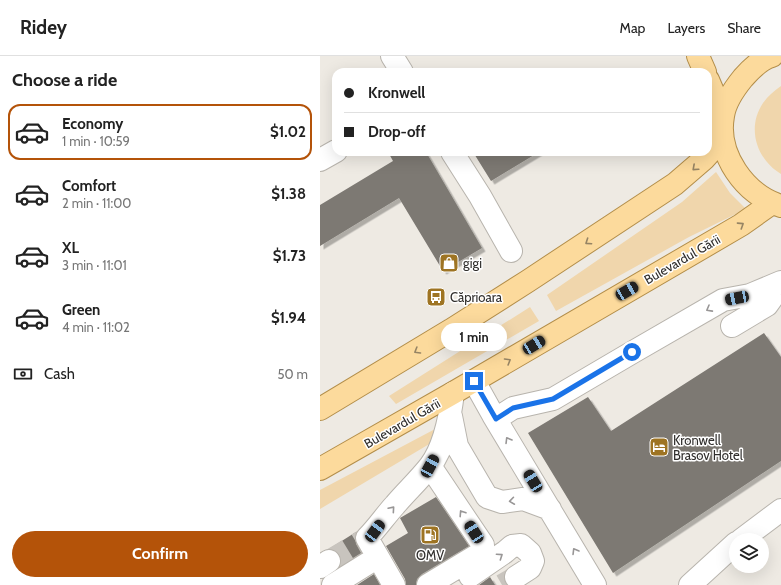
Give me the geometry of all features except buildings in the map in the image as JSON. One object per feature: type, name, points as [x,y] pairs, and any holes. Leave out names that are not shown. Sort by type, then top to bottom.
[{"type":"main road","points":[[698,56],[703,68]]},
{"type":"main road","points":[[772,56],[750,70],[736,86],[723,115],[722,140],[730,162],[740,178],[755,192],[776,204]]},
{"type":"main road","points":[[712,89],[723,115]]},
{"type":"main road","points":[[712,151],[722,140]]},
{"type":"main road","points":[[320,409],[522,285],[675,184],[707,156]]},
{"type":"main road","name":"Bulevardul Gării","points":[[320,469],[452,403],[474,381],[776,204]]},
{"type":"lane","points":[[392,56],[400,68]]},
{"type":"lane","points":[[320,160],[332,153]]},
{"type":"lane","points":[[455,156],[480,196],[511,251]]},
{"type":"lane","points":[[496,419],[513,408],[553,399],[723,300],[750,295],[781,284]]},
{"type":"lane","points":[[732,326],[767,305],[781,284]]},
{"type":"lane","points":[[474,381],[595,585]]},
{"type":"lane","points":[[452,403],[457,446],[487,497],[502,502],[523,500],[550,508]]},
{"type":"lane","points":[[333,585],[383,576],[367,538],[375,531],[389,512],[430,466],[440,448],[452,403]]},
{"type":"lane","points":[[428,585],[481,553],[483,549],[483,545],[430,466]]},
{"type":"lane","points":[[750,533],[781,510]]},
{"type":"lane","points":[[456,585],[512,546],[521,545],[530,554],[533,561],[530,568],[516,577]]},
{"type":"lane","points":[[690,585],[729,549]]},
{"type":"lane","points":[[323,569],[324,585]]},
{"type":"shaded area","points":[[781,86],[781,174],[766,161],[760,152],[755,133],[755,123],[763,103]]},
{"type":"shaded area","points":[[716,172],[730,193],[746,209],[689,237],[556,311],[547,295],[682,202]]},
{"type":"shaded area","points":[[530,307],[539,321],[396,404],[389,396]]},
{"type":"shaded area","points":[[437,428],[431,443],[320,509],[320,490]]},
{"type":"tunnel","points":[[329,561],[367,538]]},
{"type":"tunnel","points":[[502,585],[516,577]]},
{"type":"place","name":"gigi","points":[[449,263]]},
{"type":"place","name":"Căprioara","points":[[436,297]]},
{"type":"place","name":"Kronwell Brasov Hotel","points":[[659,447]]},
{"type":"place","name":"OMV","points":[[430,535]]},
{"type":"route","points":[[474,381],[496,419],[513,408],[553,399],[632,352]]}]
